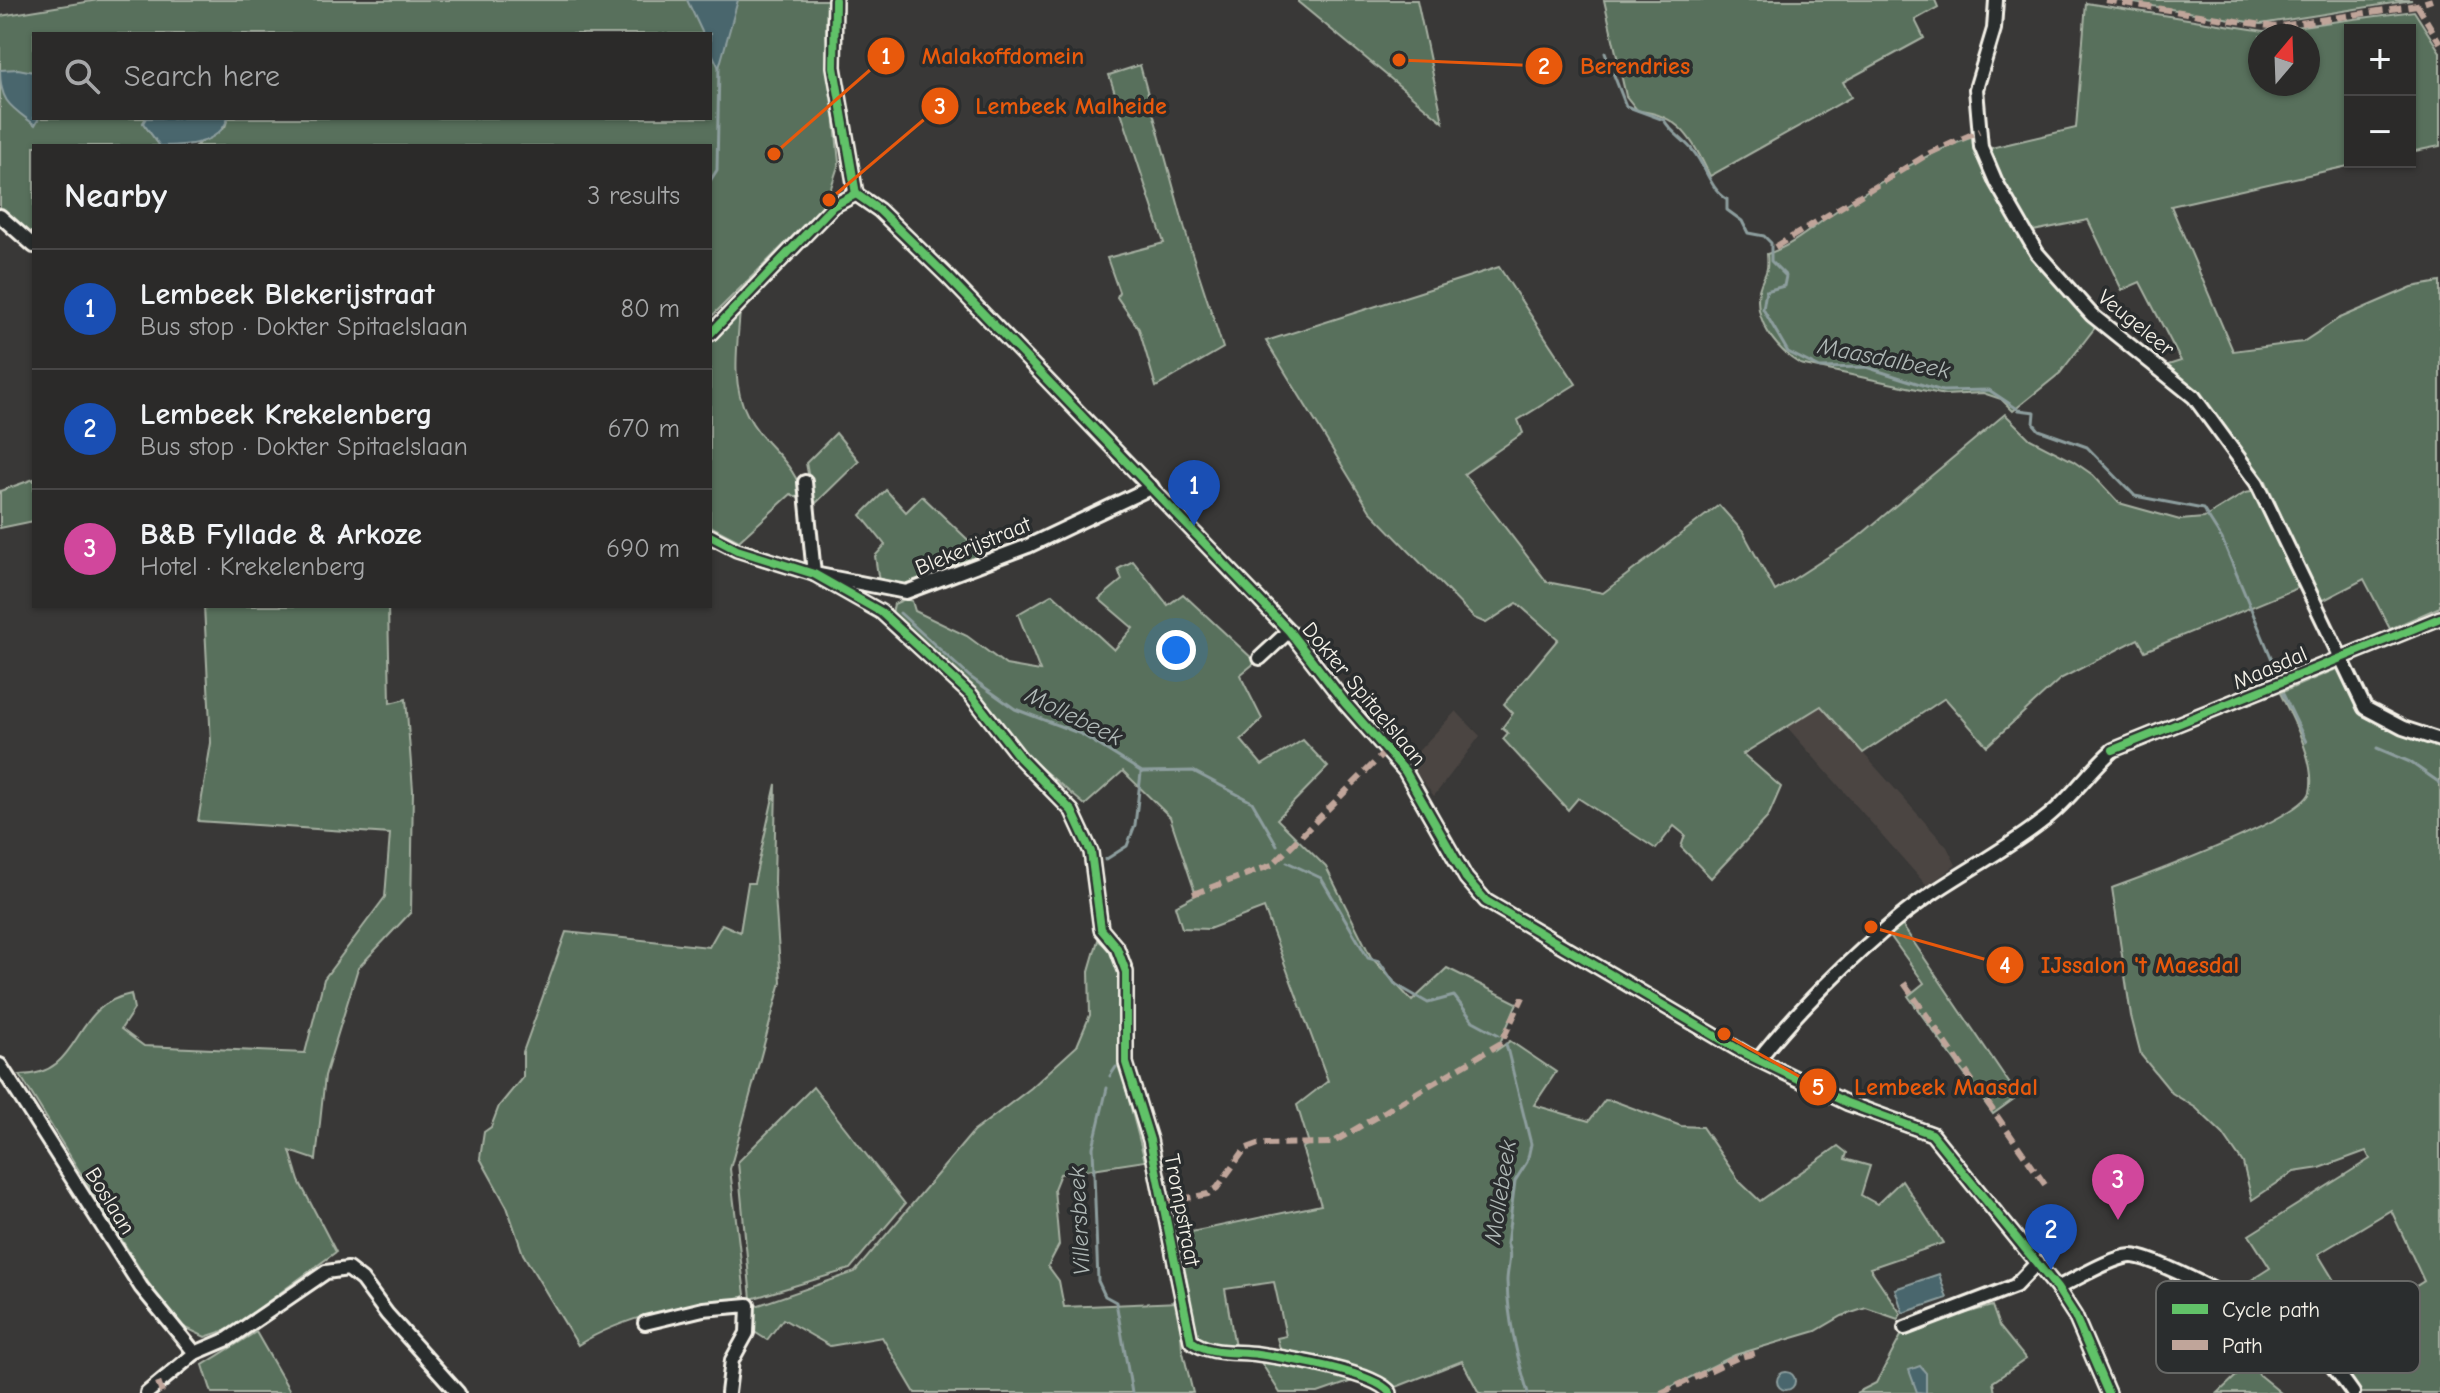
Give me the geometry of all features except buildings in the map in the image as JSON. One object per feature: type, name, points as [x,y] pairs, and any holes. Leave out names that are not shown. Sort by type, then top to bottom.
[{"type":"street","points":[[712,332],[833,206],[856,194],[834,67],[835,0]]},
{"type":"street","name":"Veugeleer","points":[[1996,0],[1994,29],[1976,89],[1981,147],[1996,182],[2037,253],[2092,315],[2194,397],[2257,483],[2365,708],[2403,728],[2440,740]]},
{"type":"street","name":"Dokter Spitaelslaan","points":[[856,194],[947,276],[1289,631],[1345,703],[1405,771],[1466,878],[1486,901],[1758,1060],[1847,1103],[1932,1134],[2057,1288],[2075,1316],[2108,1393]]},
{"type":"street","points":[[0,216],[32,244]]},
{"type":"street","points":[[805,482],[814,574]]},
{"type":"street","name":"Blekerijstraat","points":[[712,537],[737,550],[814,574],[894,592],[918,591],[1092,517],[1152,487]]},
{"type":"street","name":"Trompstraat","points":[[814,574],[881,612],[971,695],[1020,758],[1072,811],[1091,852],[1101,929],[1117,948],[1126,972],[1126,1063],[1150,1140],[1191,1341],[1203,1349],[1260,1354],[1369,1378],[1390,1393]]},
{"type":"street","points":[[881,612],[884,600],[894,592]]},
{"type":"street","name":"Maasdal","points":[[1758,1060],[1834,979],[1899,917],[2051,815],[2068,801],[2091,769],[2113,750],[2440,618]]},
{"type":"street","name":"Dokter Spitaelslaan","points":[[1260,658],[1289,631]]},
{"type":"street","name":"Boslaan","points":[[0,1065],[141,1287],[195,1353]]},
{"type":"street","points":[[2057,1288],[2126,1257],[2142,1259],[2190,1281]]},
{"type":"street","points":[[1905,1328],[2015,1286],[2038,1262]]},
{"type":"street","points":[[147,1393],[195,1353],[228,1339],[326,1272],[348,1269],[362,1280],[387,1314],[458,1393]]},
{"type":"street","points":[[645,1323],[711,1307],[748,1305],[747,1333],[732,1360],[728,1393]]},
{"type":"street","points":[[2336,1373],[2353,1393]]},
{"type":"shaded area","points":[[1821,706],[1947,847],[1956,865],[1927,886],[1787,727]]},
{"type":"shaded area","points":[[1456,711],[1480,736],[1434,796],[1408,762]]},
{"type":"green space","points":[[98,0],[827,0],[826,33],[839,163],[826,203],[712,316],[712,144],[198,144],[225,127],[227,120],[712,120],[712,32],[32,32],[32,120],[145,120],[143,123],[159,144],[32,144],[32,236],[0,209],[0,16]]},
{"type":"green space","points":[[1417,0],[1443,122],[1298,2]]},
{"type":"green space","points":[[1604,0],[1935,0],[1938,7],[1915,20],[1924,38],[1843,82],[1851,97],[1710,176],[1691,141],[1675,124],[1652,113],[1638,111],[1626,96]]},
{"type":"green space","points":[[2116,0],[2412,0],[2261,24]]},
{"type":"green space","points":[[2086,3],[2248,28],[2248,96],[2320,96],[2320,24],[2316,24],[2414,11],[2440,52],[2440,146],[2416,151],[2416,24],[2344,24],[2344,167],[2171,206],[2233,351],[2303,342],[2338,319],[2412,287],[2440,282],[2440,607],[2390,629],[2364,579],[2320,602],[2266,481],[2200,395],[2165,366],[2181,361],[2140,282],[2122,290],[2088,220],[2028,232],[1987,149],[2076,128]]},
{"type":"green space","points":[[1140,65],[1189,244],[1223,348],[1156,387],[1139,329],[1117,297],[1119,292],[1107,258],[1164,243],[1109,75]]},
{"type":"green space","points":[[1973,137],[1974,153],[2028,245],[2077,307],[2097,325],[2060,373],[2013,411],[2001,399],[1983,393],[1945,395],[1800,364],[1791,358],[1768,333],[1760,312],[1759,290],[1766,271],[1767,254],[1794,241],[1902,170],[1937,151]]},
{"type":"green space","points":[[1499,267],[1576,384],[1518,420],[1523,433],[1464,474],[1547,582],[1603,593],[1719,505],[1743,532],[1775,591],[1857,538],[2005,414],[2030,439],[2093,475],[2119,503],[2180,520],[2204,518],[2245,493],[2258,491],[2300,587],[2145,651],[2138,639],[2060,679],[1987,746],[1945,698],[1863,753],[1821,706],[1743,754],[1781,787],[1768,817],[1711,878],[1681,847],[1685,835],[1674,826],[1656,849],[1578,798],[1568,810],[1503,739],[1508,733],[1502,728],[1513,713],[1504,704],[1558,639],[1517,603],[1486,623],[1474,618],[1370,511],[1266,341]]},
{"type":"green space","points":[[740,310],[736,363],[742,402],[754,426],[794,475],[804,501],[791,494],[739,541],[712,527],[712,339]]},
{"type":"green space","points":[[836,433],[859,461],[814,505],[806,463]]},
{"type":"green space","points":[[32,480],[32,521],[0,528],[0,491]]},
{"type":"green space","points":[[886,490],[906,512],[922,496],[984,555],[917,585],[879,582],[875,556],[885,545],[861,515]]},
{"type":"green space","points":[[1133,561],[1168,605],[1183,594],[1256,662],[1240,675],[1262,719],[1241,740],[1262,765],[1303,740],[1328,767],[1277,819],[1326,867],[1371,957],[1412,1001],[1447,968],[1517,1003],[1497,1050],[1510,1041],[1556,1072],[1534,1105],[1589,1121],[1605,1100],[1614,1101],[1681,1126],[1702,1127],[1740,1182],[1760,1201],[1838,1146],[1847,1153],[1845,1159],[1870,1166],[1861,1195],[1877,1204],[1902,1180],[1943,1243],[1870,1268],[1901,1314],[1898,1319],[1866,1308],[1842,1316],[1816,1331],[1735,1355],[1659,1393],[1479,1393],[1462,1361],[1396,1387],[1356,1367],[1281,1352],[1277,1338],[1286,1336],[1274,1282],[1225,1289],[1235,1347],[1212,1343],[1197,1335],[1193,1330],[1172,1236],[1321,1205],[1302,1148],[1309,1144],[1297,1105],[1328,1081],[1264,908],[1209,929],[1182,928],[1175,906],[1196,895],[1170,817],[1123,771],[1085,805],[1018,749],[986,702],[892,613],[894,604],[905,599],[912,601],[915,611],[967,636],[1006,665],[1040,671],[1018,614],[1053,594],[1114,650],[1133,628],[1099,599],[1122,580],[1118,569]]},
{"type":"green space","points":[[204,608],[388,608],[390,703],[406,699],[413,790],[411,912],[358,968],[325,1076],[316,1160],[290,1151],[299,1181],[336,1252],[232,1328],[205,1337],[180,1325],[162,1305],[20,1075],[41,1072],[56,1064],[96,1012],[111,1001],[131,994],[134,1009],[121,1029],[144,1046],[305,1053],[324,979],[385,897],[390,834],[198,821],[211,743]]},
{"type":"green space","points":[[2341,667],[2356,701],[2440,738],[2440,1393],[2358,1393],[2342,1373],[2420,1373],[2420,1284],[2424,1281],[2391,1210],[2318,1254],[2334,1281],[2250,1281],[2270,1268],[2249,1235],[2370,1159],[2366,1151],[2320,1168],[2294,1172],[2252,1200],[2243,1163],[2223,1134],[2196,1108],[2172,1093],[2141,1055],[2131,1016],[2112,888],[2253,831],[2301,803],[2310,792],[2310,768],[2302,741],[2280,693]]},
{"type":"green space","points":[[776,784],[774,881],[781,982],[730,1169],[745,1295],[741,1302],[678,1307],[634,1319],[578,1345],[523,1254],[507,1207],[480,1158],[484,1132],[491,1127],[499,1106],[523,1077],[523,1052],[566,932],[709,947],[722,924],[740,932],[748,883],[754,883]]},
{"type":"green space","points":[[1902,925],[2018,1096],[1993,1114],[1908,996],[1924,983],[1889,934]]},
{"type":"green space","points":[[1098,940],[1112,952],[1120,970],[1118,1044],[1145,1161],[1060,1174],[1054,1189],[1059,1245],[1048,1266],[1059,1281],[1064,1307],[1179,1302],[1182,1348],[1193,1393],[915,1393],[882,1337],[830,1346],[783,1319],[767,1340],[753,1331],[753,1307],[855,1272],[973,1132],[1031,1088],[1077,1046],[1090,1015],[1089,971]]},
{"type":"green space","points":[[813,1087],[905,1204],[850,1269],[751,1299],[738,1162]]},
{"type":"green space","points":[[1992,1306],[1999,1326],[2026,1359],[1993,1382],[1995,1393],[1856,1393],[1876,1383],[1904,1330]]},
{"type":"green space","points":[[256,1332],[291,1393],[212,1393],[203,1365]]},
{"type":"green space","points":[[1259,1359],[1361,1378],[1318,1393],[1280,1393]]},
{"type":"green space","points":[[2239,1373],[2258,1373],[2281,1393],[2218,1393]]},
{"type":"water","points":[[687,0],[738,0],[719,68],[712,53],[712,32],[702,32]]},
{"type":"water","points":[[0,70],[32,72],[32,120],[38,120],[35,125],[13,108],[4,96]]},
{"type":"water","points":[[145,120],[227,120],[217,134],[192,144],[159,144],[143,123]]},
{"type":"water","points":[[1939,1274],[1947,1298],[1903,1313],[1895,1289]]},
{"type":"water","points":[[1920,1366],[1926,1373],[1926,1393],[1917,1392],[1909,1370]]},
{"type":"water","points":[[1782,1372],[1790,1372],[1795,1381],[1793,1388],[1782,1390],[1777,1385],[1777,1377]]},
{"type":"waterway","name":"Maasdalbeek","points":[[1605,52],[1626,106],[1664,120],[1694,152],[1716,190],[1727,199],[1727,210],[1742,221],[1748,233],[1764,236],[1771,243],[1771,261],[1786,276],[1784,286],[1766,291],[1763,309],[1788,352],[1820,368],[1866,367],[1942,391],[1989,390],[2019,410],[2035,412],[2034,424],[2039,430],[2087,447],[2135,496],[2203,509],[2222,539],[2276,669]]},
{"type":"waterway","name":"Mollebeek","points":[[712,178],[717,170],[719,67]]},
{"type":"waterway","name":"Mollebeek","points":[[900,613],[970,677],[1015,709],[1081,734],[1142,772],[1193,771],[1252,802],[1277,845]]},
{"type":"waterway","name":"Maasdalbeek","points":[[2283,694],[2306,742]]},
{"type":"waterway","name":"Maasdalbeek","points":[[2377,748],[2410,762],[2440,783]]},
{"type":"waterway","name":"Villersbeek","points":[[1105,860],[1127,846],[1135,825],[1141,773]]},
{"type":"waterway","name":"Mollebeek","points":[[1287,862],[1321,878],[1368,958],[1379,961],[1395,984],[1428,1003],[1454,996],[1473,1021],[1499,1035]]},
{"type":"waterway","name":"Mollebeek","points":[[1506,1044],[1531,1144],[1527,1162],[1515,1181],[1507,1244],[1510,1252],[1507,1281],[1509,1310],[1528,1393]]},
{"type":"waterway","name":"Villersbeek","points":[[1110,1076],[1116,1067]]},
{"type":"waterway","name":"Villersbeek","points":[[1107,1088],[1093,1147],[1098,1281],[1105,1296],[1116,1302],[1132,1393]]},
{"type":"marked path","points":[[2105,0],[2275,27],[2432,0]]},
{"type":"marked path","points":[[2417,5],[2440,43]]},
{"type":"marked path","points":[[1775,247],[1930,153],[1979,131]]},
{"type":"marked path","points":[[1193,894],[1272,865],[1387,750]]},
{"type":"marked path","points":[[1904,983],[2048,1189]]},
{"type":"marked path","points":[[1162,1203],[1208,1194],[1217,1188],[1245,1149],[1258,1144],[1332,1143],[1501,1043],[1523,997]]},
{"type":"marked path","points":[[1661,1393],[1737,1358],[1760,1352]]},
{"type":"marked path","points":[[158,1382],[162,1393]]},
{"type":"cycle path","points":[[835,0],[834,67],[856,194]]},
{"type":"cycle path","points":[[856,194],[879,210],[947,276],[1289,631],[1345,703],[1405,771],[1466,878],[1486,901],[1746,1054],[1847,1103],[1932,1134],[2057,1288],[2075,1316],[2108,1393]]},
{"type":"cycle path","points":[[712,332],[833,206],[856,194]]},
{"type":"cycle path","points":[[712,537],[737,550],[814,574],[881,612],[971,695],[1020,758],[1072,811],[1091,852],[1101,929],[1117,948],[1126,972],[1126,1063],[1150,1140],[1191,1341],[1214,1350],[1258,1354],[1349,1372],[1381,1385],[1390,1393]]},
{"type":"cycle path","points":[[2113,750],[2440,618]]},
{"type":"place","name":"Berendries","points":[[1399,60]]},
{"type":"place","name":"Malakoffdomein","points":[[774,154]]},
{"type":"place","name":"Lembeek Malheide","points":[[829,200]]},
{"type":"place","name":"Lembeek Blekerijstraat","points":[[1194,526]]},
{"type":"place","name":"IJssalon 't Maesdal","points":[[1871,927]]},
{"type":"place","name":"Lembeek Maasdal","points":[[1724,1034]]},
{"type":"place","name":"B&B Fyllade & Arkoze","points":[[2118,1220]]},
{"type":"place","name":"Lembeek Krekelenberg","points":[[2051,1270]]}]
